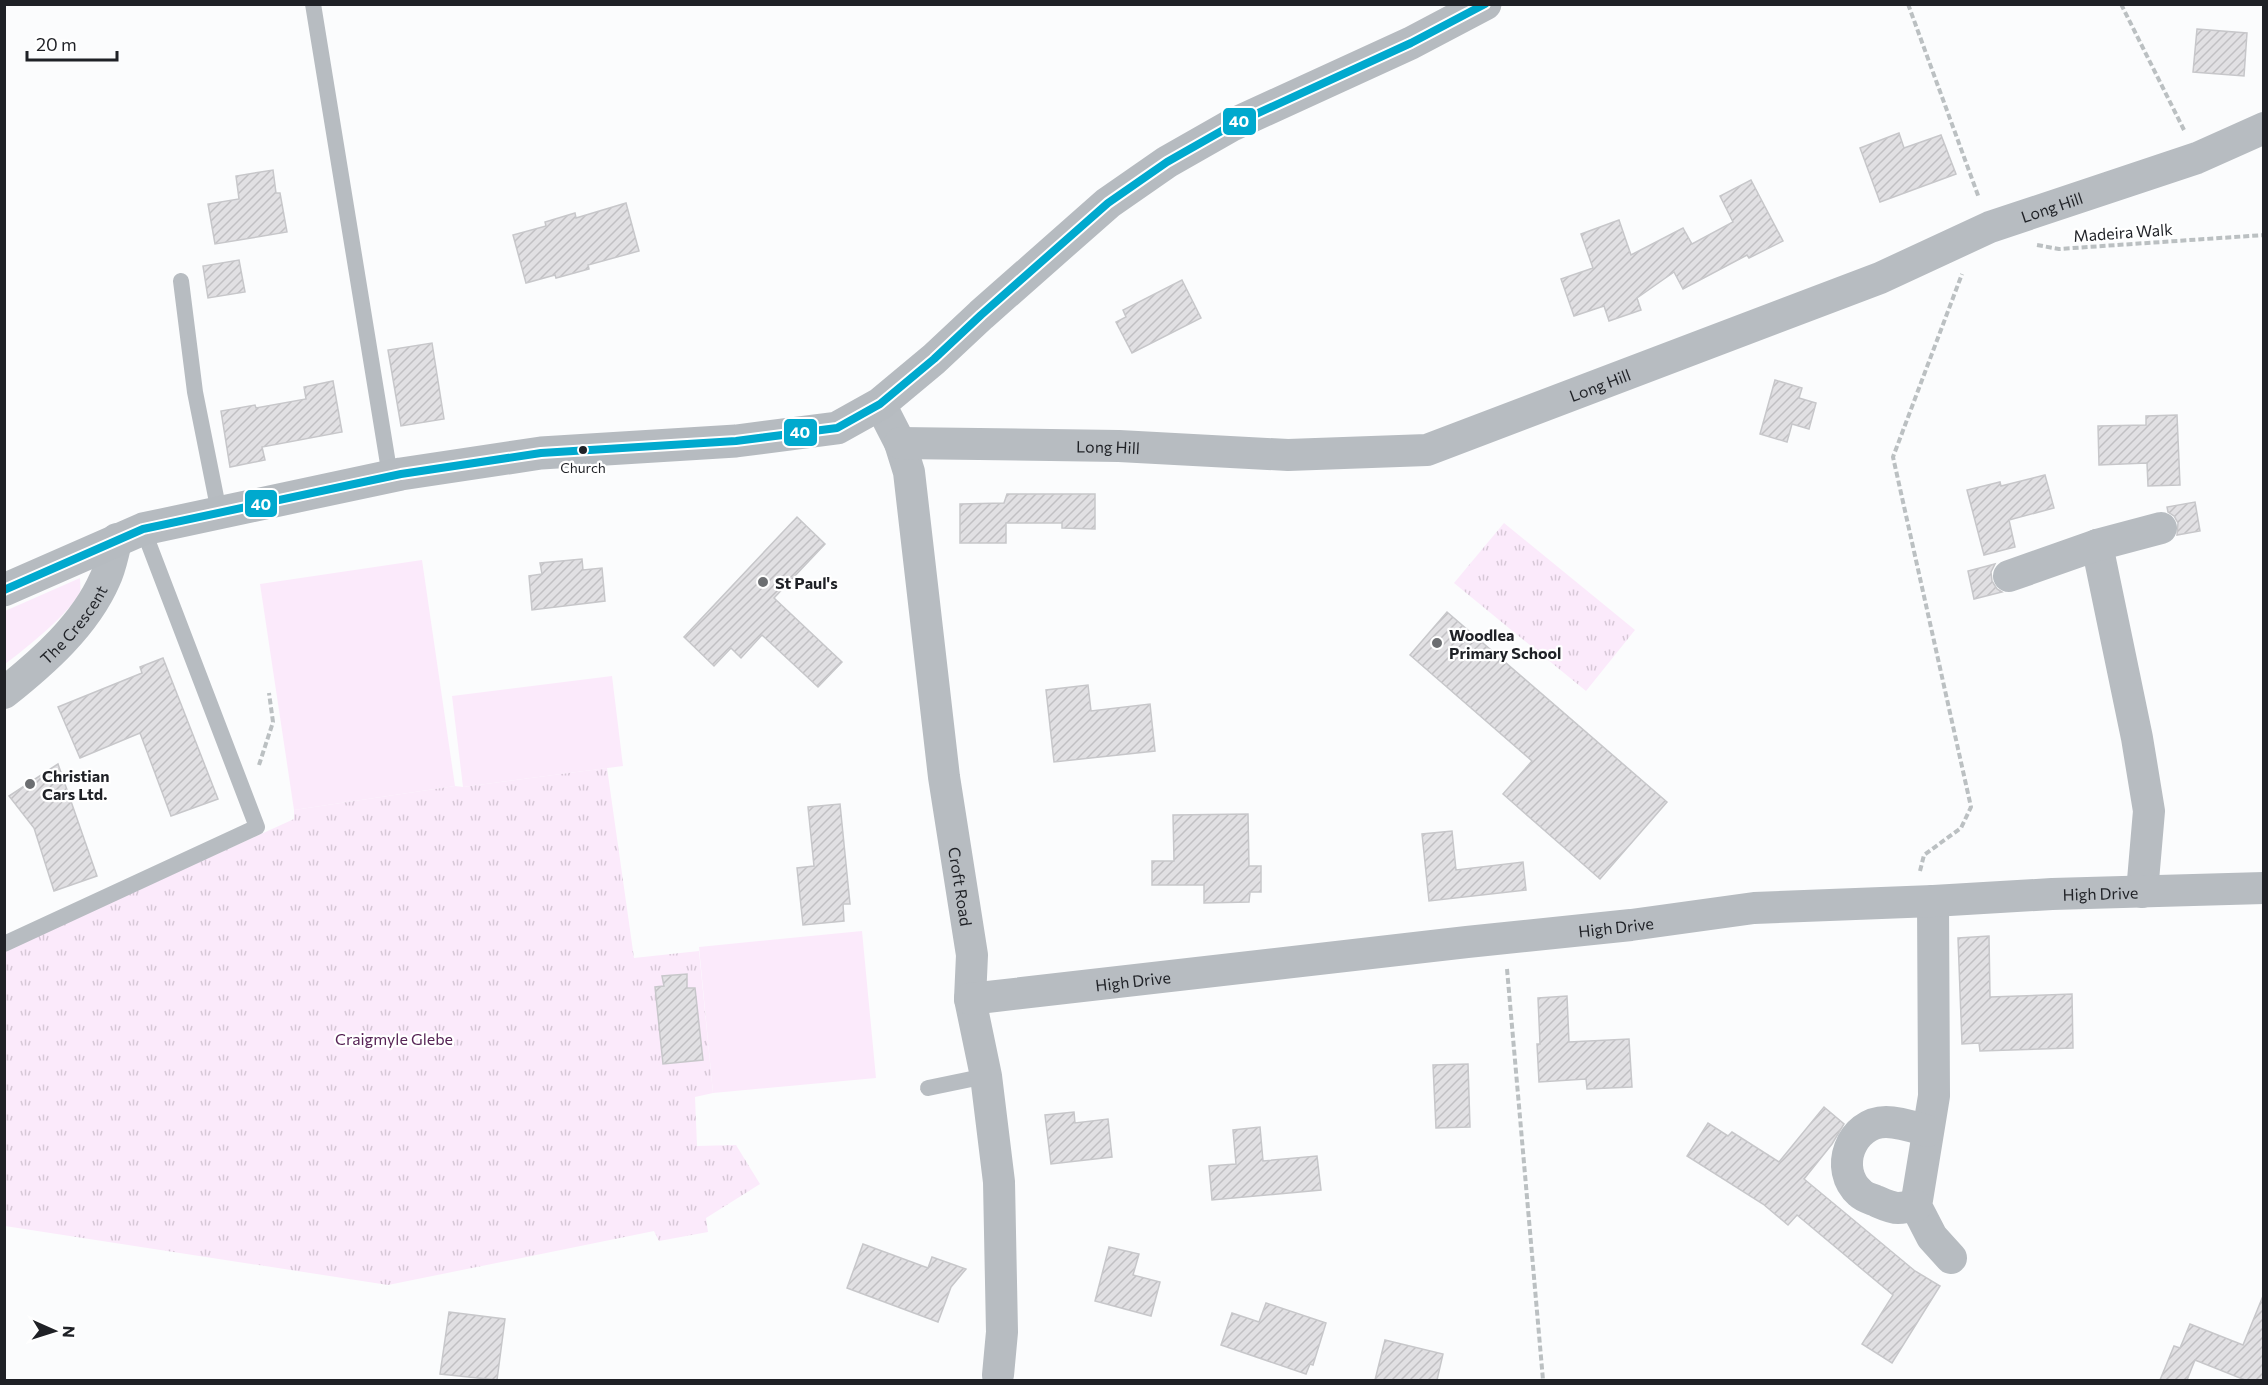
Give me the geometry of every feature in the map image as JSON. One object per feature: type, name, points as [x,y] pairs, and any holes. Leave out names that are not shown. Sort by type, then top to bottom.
[{"type":"street","points":[[4,590],[130,534],[219,512],[390,476],[541,453],[736,441],[837,428],[880,404],[934,359],[1108,203],[1167,162],[1232,125],[1411,43],[1485,4]]},
{"type":"street","name":"Long Hill","points":[[900,443],[1119,446],[1288,455],[1427,450],[1880,278],[1984,230],[2198,158],[2264,128]]},
{"type":"street","name":"Croft Road","points":[[880,404],[900,443],[909,472],[944,777],[972,955],[970,999],[986,1076],[999,1182],[1002,1332],[994,1379]]},
{"type":"street","points":[[2009,576],[2097,545],[2161,528]]},
{"type":"street","name":"The Crescent","points":[[4,693],[37,666],[85,613],[130,534]]},
{"type":"street","points":[[2097,545],[2137,738],[2149,812],[2142,892]]},
{"type":"street","name":"High Drive","points":[[970,999],[1504,938],[1631,926],[1754,908],[2052,894],[2264,888]]},
{"type":"street","points":[[1922,901],[1934,1096],[1916,1206],[1932,1237],[1951,1258]]},
{"type":"street","points":[[1916,1206],[1895,1208],[1860,1194],[1851,1183],[1846,1168],[1847,1154],[1858,1134],[1870,1126],[1885,1122],[1927,1131]]},
{"type":"lane","points":[[313,4],[390,476]]},
{"type":"lane","points":[[181,282],[195,392],[219,512]]},
{"type":"lane","points":[[4,944],[257,827],[239,779],[130,534]]},
{"type":"lane","points":[[928,1088],[986,1076]]},
{"type":"path","points":[[1908,4],[1984,230],[1893,457],[1971,807],[1962,828],[1924,855],[1922,901]]},
{"type":"path","points":[[2121,4],[2198,158]]},
{"type":"path","name":"Madeira Walk","points":[[1984,230],[2006,240],[2059,249],[2264,235]]},
{"type":"path","points":[[239,779],[261,764],[273,722],[269,693]]},
{"type":"path","points":[[1504,938],[1543,1380]]},
{"type":"green space","points":[[1504,523],[1635,630],[1586,691],[1454,583]]},
{"type":"green space","points":[[422,560],[455,786],[294,810],[260,584]]},
{"type":"green space","points":[[80,578],[80,592],[67,610],[5,664],[5,611]]},
{"type":"green space","points":[[612,676],[623,766],[463,787],[452,696]]},
{"type":"green space","name":"Craigmyle Glebe","points":[[607,768],[634,958],[699,951],[713,1093],[695,1097],[697,1146],[736,1145],[760,1184],[706,1218],[708,1232],[659,1241],[654,1231],[388,1285],[5,1226],[4,951],[294,819],[294,810],[455,786],[463,787]]},
{"type":"green space","points":[[862,931],[876,1078],[713,1093],[699,947]]},
{"type":"building","points":[[2197,29],[2247,33],[2244,76],[2193,72]]},
{"type":"building","points":[[1899,133],[1904,148],[1941,135],[1956,174],[1880,202],[1860,148]]},
{"type":"building","points":[[273,170],[276,193],[280,193],[287,232],[215,244],[208,204],[239,199],[236,176]]},
{"type":"building","points":[[1751,180],[1783,241],[1749,258],[1747,255],[1683,289],[1674,272],[1637,298],[1641,310],[1609,321],[1604,306],[1574,316],[1561,279],[1593,268],[1581,234],[1619,220],[1631,255],[1683,228],[1692,244],[1733,222],[1720,196]]},
{"type":"building","points":[[626,203],[639,251],[588,265],[589,269],[526,283],[513,235],[546,226],[545,222],[575,213],[576,218]]},
{"type":"building","points":[[239,260],[245,292],[208,298],[203,266]]},
{"type":"building","points":[[1182,280],[1201,318],[1132,353],[1116,322],[1126,317],[1123,310]]},
{"type":"building","points":[[432,343],[444,419],[401,426],[388,350]]},
{"type":"building","points":[[1775,380],[1802,388],[1799,398],[1816,403],[1809,429],[1792,424],[1787,442],[1760,434]]},
{"type":"building","points":[[333,381],[342,432],[262,447],[265,460],[230,467],[221,411],[255,405],[256,408],[306,399],[304,387]]},
{"type":"building","points":[[2177,415],[2180,485],[2148,486],[2147,463],[2099,465],[2098,426],[2146,425],[2146,416]]},
{"type":"building","points":[[2045,475],[2054,508],[2009,520],[2015,547],[1984,555],[1967,490],[2000,482],[2001,486]]},
{"type":"building","points":[[1007,494],[1095,494],[1095,529],[1062,528],[1062,523],[1006,523],[1006,543],[960,543],[960,504],[1004,503]]},
{"type":"building","points":[[2195,502],[2200,531],[2177,535],[2178,523],[2168,512],[2167,507]]},
{"type":"building","name":"St Paul's","points":[[797,517],[825,544],[774,598],[842,662],[818,687],[762,635],[741,658],[731,648],[714,666],[684,637]]},
{"type":"building","points":[[582,559],[583,570],[602,568],[605,601],[532,610],[529,576],[542,574],[540,563]]},
{"type":"building","points":[[1995,564],[1991,572],[1992,581],[2002,592],[1974,599],[1968,571]]},
{"type":"building","points":[[1447,612],[1667,802],[1600,879],[1503,794],[1532,761],[1410,655]]},
{"type":"building","points":[[163,658],[218,799],[171,816],[140,733],[80,758],[58,707],[142,673],[140,667]]},
{"type":"building","points":[[1088,685],[1091,711],[1150,704],[1155,751],[1054,762],[1046,690]]},
{"type":"building","points":[[58,764],[97,876],[54,891],[34,828],[9,796]]},
{"type":"building","points":[[840,804],[850,904],[843,904],[844,921],[803,925],[797,868],[814,866],[808,807]]},
{"type":"building","points":[[1248,814],[1249,866],[1261,866],[1261,892],[1250,892],[1249,902],[1204,903],[1204,885],[1152,885],[1152,861],[1174,861],[1173,815]]},
{"type":"building","points":[[1452,831],[1456,870],[1523,862],[1526,890],[1429,901],[1422,834]]},
{"type":"building","points":[[1989,936],[1990,997],[2072,994],[2073,1048],[1980,1051],[1979,1043],[1962,1044],[1958,938]]},
{"type":"building","points":[[687,974],[687,988],[695,988],[703,1060],[663,1064],[655,987],[664,986],[662,976]]},
{"type":"building","points":[[1567,996],[1569,1042],[1629,1039],[1632,1087],[1587,1089],[1586,1079],[1539,1082],[1538,998]]},
{"type":"building","points":[[1468,1064],[1470,1127],[1436,1128],[1433,1065]]},
{"type":"building","points":[[1824,1107],[1844,1124],[1832,1144],[1804,1179],[1915,1271],[1940,1286],[1892,1363],[1862,1344],[1893,1295],[1797,1215],[1788,1225],[1763,1204],[1687,1156],[1708,1123],[1728,1136],[1732,1132],[1779,1162]]},
{"type":"building","points":[[1074,1112],[1075,1123],[1108,1119],[1112,1157],[1051,1164],[1045,1115]]},
{"type":"building","points":[[1260,1127],[1263,1161],[1317,1156],[1321,1190],[1212,1200],[1209,1166],[1236,1164],[1233,1130]]},
{"type":"building","points":[[863,1244],[928,1268],[932,1257],[966,1269],[951,1287],[938,1322],[847,1288]]},
{"type":"building","points":[[1109,1247],[1139,1254],[1133,1275],[1160,1282],[1151,1316],[1095,1301]]},
{"type":"building","points":[[2263,1296],[2264,1380],[2245,1380],[2195,1360],[2187,1380],[2160,1380],[2174,1346],[2180,1348],[2190,1324],[2243,1345]]},
{"type":"building","points":[[1266,1303],[1326,1323],[1313,1365],[1310,1364],[1306,1374],[1221,1345],[1232,1313],[1259,1322]]},
{"type":"building","points":[[449,1312],[505,1319],[497,1380],[440,1374]]},
{"type":"building","points":[[1385,1340],[1443,1354],[1437,1380],[1375,1380]]},
{"type":"transit line","name":"40","points":[[4,590],[143,529],[401,474],[541,453],[736,441],[837,428],[880,404],[934,359],[1108,203],[1167,162],[1232,125],[1411,43],[1485,4]]},
{"type":"place","name":"Church","points":[[583,450]]},
{"type":"place","name":"St Paul's","points":[[763,582]]},
{"type":"place","name":"Woodlea Primary School","points":[[1437,643]]},
{"type":"place","name":"Christian Cars Ltd.","points":[[30,784]]}]
